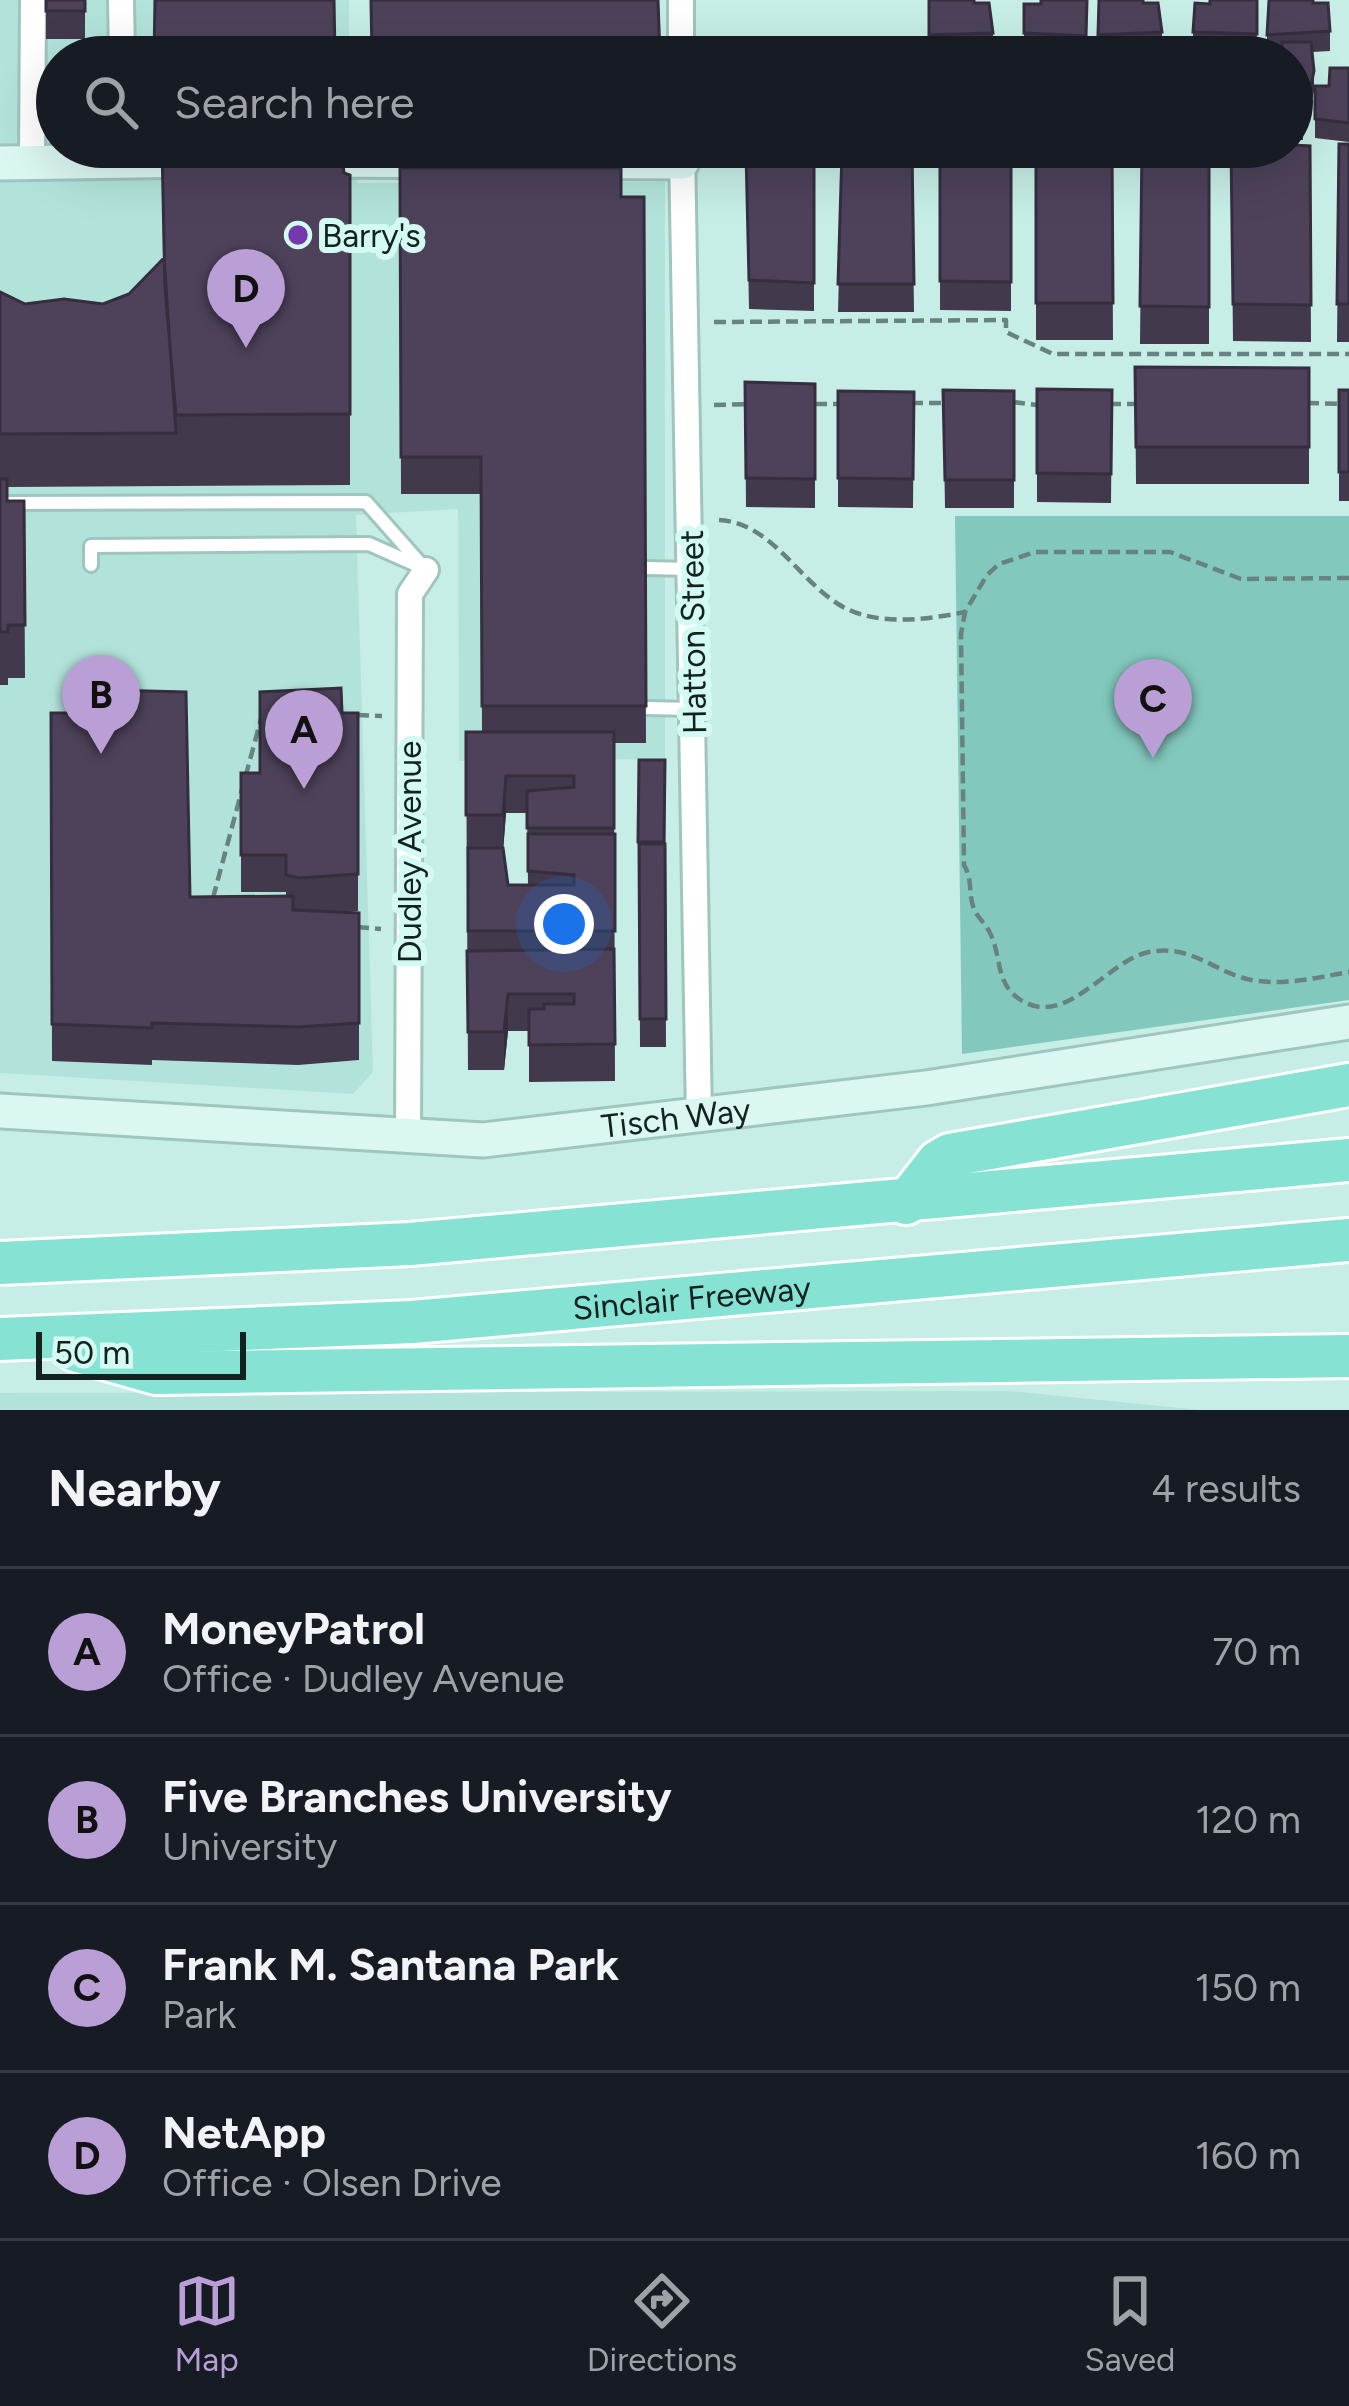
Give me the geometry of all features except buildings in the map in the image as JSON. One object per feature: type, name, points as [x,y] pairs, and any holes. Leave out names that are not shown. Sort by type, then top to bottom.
[{"type":"highway","points":[[907,1203],[938,1162],[950,1155],[1349,1085]]},
{"type":"highway","points":[[0,1263],[410,1244],[1349,1160]]},
{"type":"highway","name":"Sinclair Freeway","points":[[17,1339],[225,1333],[562,1310],[1349,1240]]},
{"type":"highway","points":[[17,1339],[156,1373],[1349,1356]]},
{"type":"highway","points":[[1210,1359],[1304,1380],[1349,1383]]},
{"type":"main road","points":[[407,168],[474,168]]},
{"type":"main road","name":"Tisch Way","points":[[0,1111],[483,1140],[926,1088],[1349,1022]]},
{"type":"street","points":[[16,163],[33,0]]},
{"type":"street","points":[[121,0],[122,36]]},
{"type":"street","points":[[681,0],[681,36]]},
{"type":"street","name":"Hatton Street","points":[[682,168],[693,569],[699,1117]]},
{"type":"street","name":"Dudley Avenue","points":[[408,1139],[410,595],[426,570]]},
{"type":"lane","points":[[0,503],[366,502],[426,570]]},
{"type":"lane","points":[[91,565],[91,546],[369,544],[426,570]]},
{"type":"lane","points":[[645,568],[693,569]]},
{"type":"lane","points":[[646,708],[694,709]]},
{"type":"path","points":[[713,322],[1006,320],[1006,332],[1053,354],[1349,354]]},
{"type":"path","points":[[1012,402],[1043,405]]},
{"type":"path","points":[[904,404],[947,403]]},
{"type":"path","points":[[714,405],[753,404]]},
{"type":"path","points":[[809,404],[847,404]]},
{"type":"path","points":[[1089,404],[1161,404]]},
{"type":"path","points":[[1304,404],[1349,404]]},
{"type":"path","points":[[719,520],[754,528],[841,606],[907,620],[965,612]]},
{"type":"path","points":[[1349,578],[1241,579],[1170,552],[1035,552],[999,564],[965,612],[964,865],[971,878],[973,907],[992,935],[994,964],[1006,986],[1023,1002],[1043,1008],[1066,1003],[1123,962],[1173,950],[1258,981],[1349,972]]},
{"type":"path","points":[[210,911],[258,715],[278,715]]},
{"type":"path","points":[[340,715],[382,716]]},
{"type":"path","points":[[339,925],[382,929]]},
{"type":"shaded area","points":[[0,0],[349,0],[349,36],[36,36],[36,168],[355,168],[357,183],[665,182],[665,759],[459,761],[458,509],[356,515],[373,1072],[353,1094],[0,1073]]},
{"type":"shaded area","points":[[955,516],[1349,516],[1349,1000],[962,1054]]},
{"type":"shaded area","points":[[1011,1391],[1200,1410],[0,1410],[0,1393]]},
{"type":"place","name":"Barry's","points":[[298,235]]},
{"type":"place","name":"NetApp","points":[[246,348]]},
{"type":"place","name":"Five Branches University","points":[[101,754]]},
{"type":"place","name":"Frank M. Santana Park","points":[[1153,758]]},
{"type":"place","name":"MoneyPatrol","points":[[304,789]]}]
